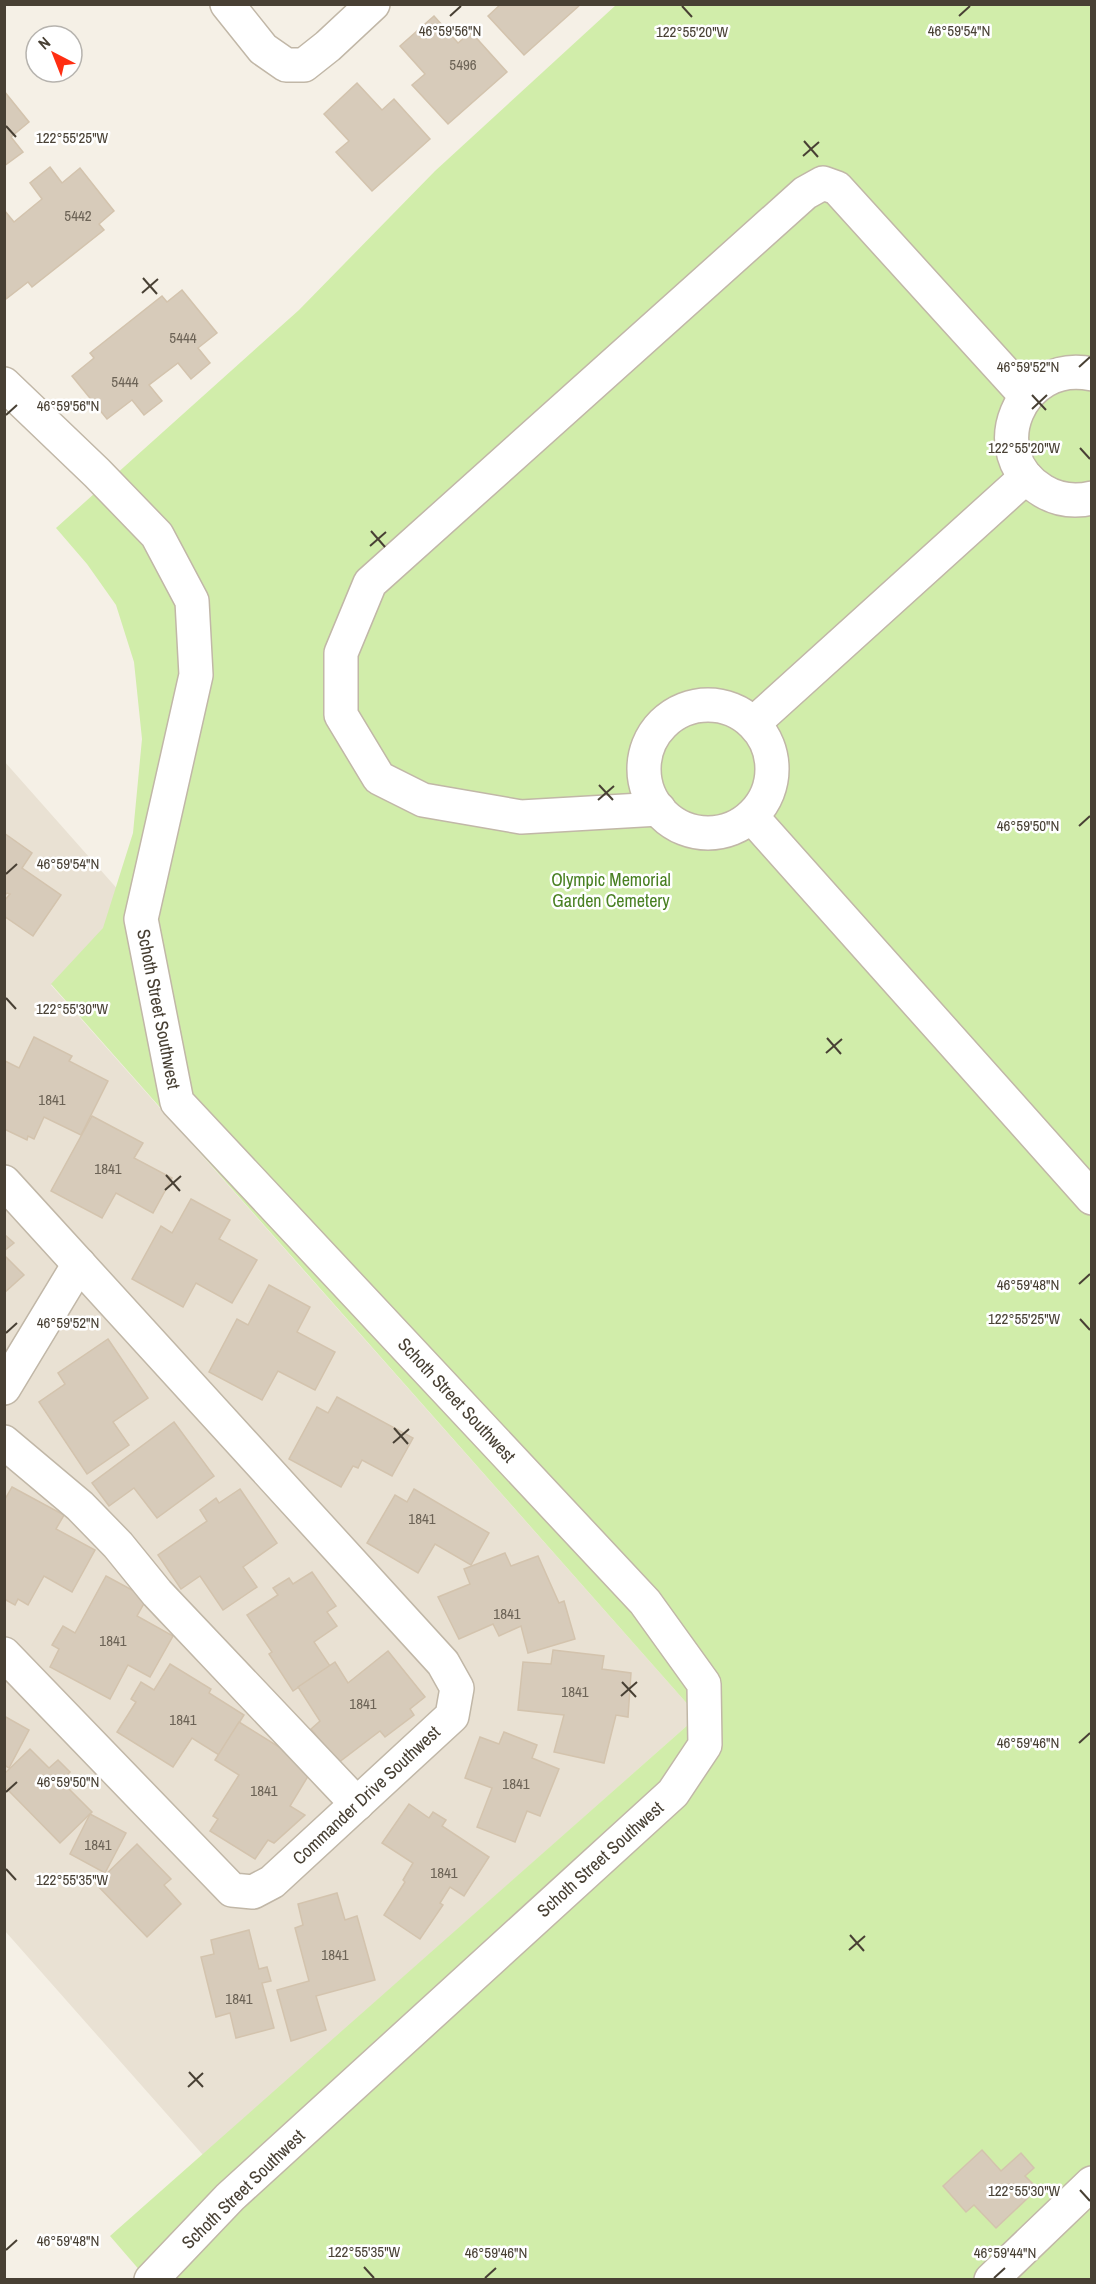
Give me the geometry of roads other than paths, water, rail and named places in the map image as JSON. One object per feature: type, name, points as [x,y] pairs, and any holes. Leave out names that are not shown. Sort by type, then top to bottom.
[{"type":"street","points":[[227,4],[262,49],[286,65],[304,65],[373,4]]},
{"type":"street","points":[[659,810],[521,817],[423,801],[379,778],[341,716],[341,653],[370,583],[805,193],[823,183],[837,188],[1026,396]]},
{"type":"street","points":[[1092,374],[1081,371],[1065,372],[1037,385],[1026,396],[1015,414],[1011,436],[1015,458],[1026,477],[1037,487],[1065,500],[1092,498]]},
{"type":"street","name":"Schoth Street Southwest","points":[[4,384],[97,473],[157,535],[192,601],[196,675],[141,919],[177,1102],[645,1602],[704,1684],[705,1745],[673,1793],[230,2197],[152,2280]]},
{"type":"street","points":[[754,723],[1026,477]]},
{"type":"street","points":[[701,705],[720,705],[739,712],[754,723],[766,740],[772,758],[772,777],[759,810],[752,817],[718,832],[696,832],[675,824],[659,810],[649,793],[644,774],[646,754],[653,736],[665,721],[682,710],[701,705]]},
{"type":"street","points":[[752,817],[1092,1198]]},
{"type":"street","name":"Commander Drive Southwest","points":[[4,1182],[443,1664],[457,1688],[452,1716],[272,1882],[253,1892],[232,1890],[4,1654]]},
{"type":"street","points":[[4,1388],[79,1264]]},
{"type":"street","points":[[4,1442],[39,1469],[80,1506],[118,1545],[157,1593],[357,1804]]},
{"type":"street","points":[[991,2280],[1092,2183]]},
{"type":"park label","name":"Olympic Memorial Garden Cemetery","points":[[611,889]]}]
